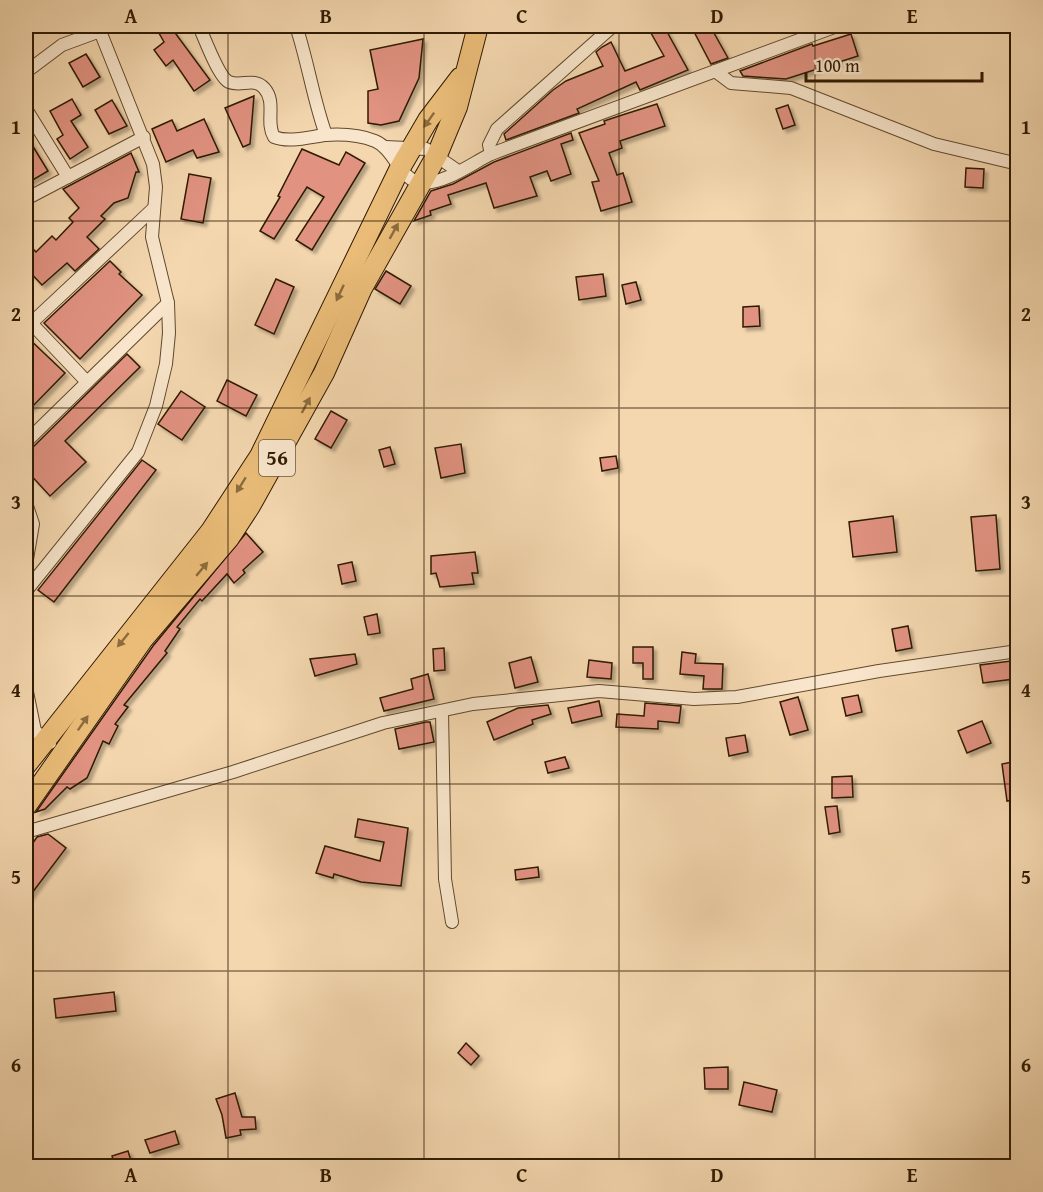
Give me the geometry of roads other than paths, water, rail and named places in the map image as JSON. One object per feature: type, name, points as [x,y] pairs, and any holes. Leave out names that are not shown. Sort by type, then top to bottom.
[{"type":"main road","name":"56","points":[[26,806],[143,639],[229,538],[250,506],[324,373],[362,288],[438,155],[457,106],[478,26]]},
{"type":"main road","name":"56","points":[[26,765],[44,739],[211,531],[232,501],[265,446],[411,147],[464,73]]},
{"type":"street","points":[[199,26],[223,78],[234,84],[258,83],[266,90],[272,110],[268,125],[274,137],[296,139],[326,135],[354,136],[375,141],[386,147],[409,178],[422,183],[446,177],[491,154],[837,26]]},
{"type":"street","points":[[296,26],[307,60],[316,107],[326,135]]},
{"type":"street","points":[[491,154],[489,145],[497,129],[613,26]]},
{"type":"street","points":[[26,72],[62,45],[100,31],[153,164],[156,187],[152,237],[168,303],[169,333],[166,364],[156,406],[138,452],[26,590]]},
{"type":"street","points":[[715,71],[731,83],[791,88],[934,144],[992,156],[1017,164]]},
{"type":"street","points":[[26,109],[68,177]]},
{"type":"street","points":[[26,199],[144,137]]},
{"type":"street","points":[[386,147],[426,149],[438,155],[458,171]]},
{"type":"street","points":[[87,382],[28,325],[153,209]]},
{"type":"street","points":[[26,442],[168,303]]},
{"type":"street","points":[[26,503],[33,524],[26,565]]},
{"type":"street","points":[[26,832],[65,819],[147,799],[383,723],[473,704],[599,691],[694,699],[737,697],[879,670],[1017,651]]},
{"type":"street","points":[[26,687],[35,731],[63,752]]},
{"type":"street","points":[[442,711],[445,879],[452,922]]}]
